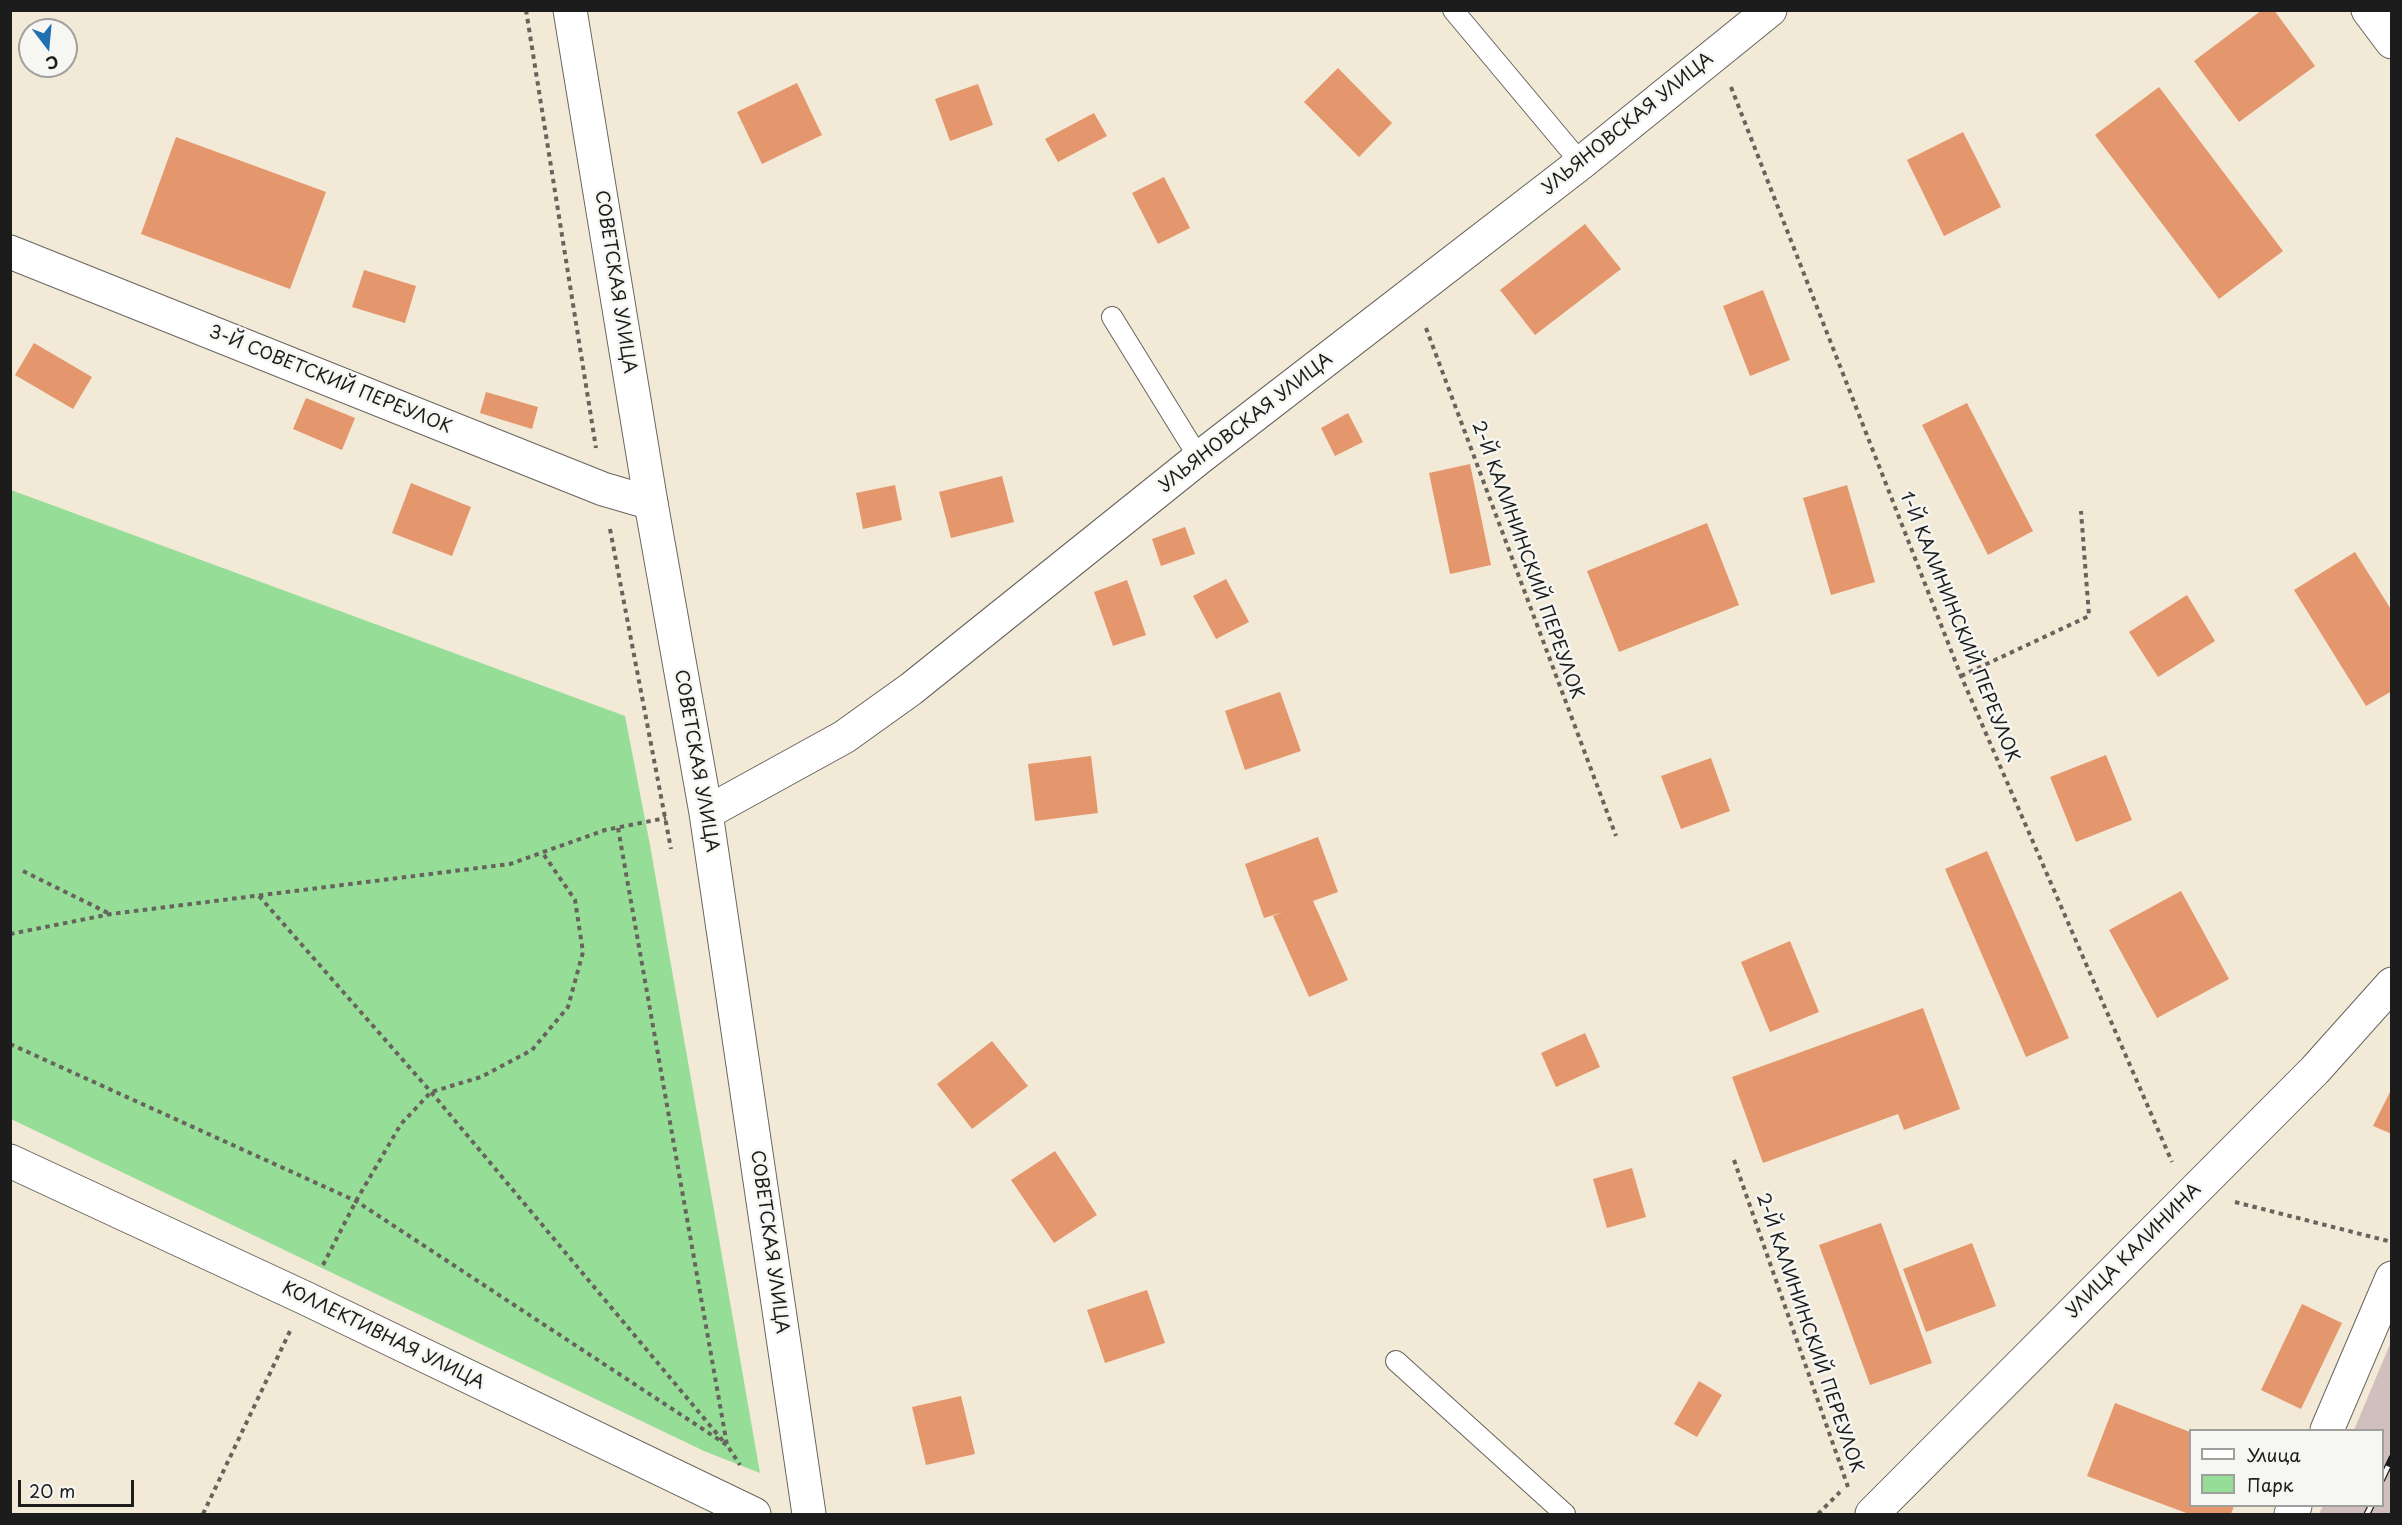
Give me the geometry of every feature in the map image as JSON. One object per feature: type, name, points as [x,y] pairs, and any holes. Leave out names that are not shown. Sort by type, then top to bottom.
[{"type":"street","name":"УЛЬЯНОВСКАЯ УЛИЦА","points":[[706,813],[844,737],[911,689],[1199,458],[1581,163],[1770,10]]},
{"type":"street","points":[[2368,10],[2391,42]]},
{"type":"street","name":"СОВЕТСКАЯ УЛИЦА","points":[[572,12],[651,503],[706,813],[809,1515]]},
{"type":"street","name":"3-Й СОВЕТСКИЙ ПЕРЕУЛОК","points":[[10,252],[603,489],[651,503]]},
{"type":"street","name":"УЛИЦА КАЛИНИНА","points":[[1862,1505],[2194,1191],[2315,1070],[2391,984]]},
{"type":"street","name":"КОЛЛЕКТИВНАЯ УЛИЦА","points":[[10,1161],[305,1298],[754,1515]]},
{"type":"street","points":[[2328,1429],[2391,1278]]},
{"type":"lane","points":[[1453,10],[1581,163]]},
{"type":"lane","points":[[1112,318],[1199,458]]},
{"type":"lane","points":[[1396,1361],[1564,1515]]},
{"type":"path","points":[[526,10],[603,489],[666,818]]},
{"type":"path","name":"1-Й КАЛИНИНСКИЙ ПЕРЕУЛОК","points":[[1717,52],[1961,676],[2174,1164],[2194,1191]]},
{"type":"path","name":"2-Й КАЛИНИНСКИЙ ПЕРЕУЛОК","points":[[1413,294],[1616,836]]},
{"type":"path","points":[[1961,676],[2089,616],[2081,510]]},
{"type":"path","points":[[10,934],[111,914],[510,864],[604,830],[706,813]]},
{"type":"path","points":[[618,828],[727,1445]]},
{"type":"path","points":[[203,1515],[305,1298],[401,1124],[431,1092],[481,1077],[532,1050],[568,1007],[583,952],[575,900],[542,852]]},
{"type":"path","points":[[23,871],[111,914]]},
{"type":"path","points":[[259,896],[431,1092],[727,1445],[741,1465]]},
{"type":"path","points":[[10,1044],[356,1202],[727,1445]]},
{"type":"path","name":"2-Й КАЛИНИНСКИЙ ПЕРЕУЛОК","points":[[1734,1160],[1862,1505]]},
{"type":"path","points":[[2194,1191],[2391,1242]]},
{"type":"shaded area","points":[[2391,1342],[2391,1514],[2319,1514],[2322,1507],[2384,1507],[2384,1429],[2354,1429]]},
{"type":"green space","points":[[11,490],[625,716],[650,845],[760,1473],[704,1451],[11,1119]]},
{"type":"building","points":[[2262,10],[2274,10],[2315,66],[2239,122],[2194,61]]},
{"type":"building","points":[[1338,68],[1392,123],[1359,157],[1304,102]]},
{"type":"building","points":[[797,83],[822,135],[762,164],[737,112]]},
{"type":"building","points":[[978,84],[993,125],[950,141],[935,99]]},
{"type":"building","points":[[2159,87],[2283,251],[2219,299],[2095,135]]},
{"type":"building","points":[[1094,113],[1107,136],[1058,162],[1045,139]]},
{"type":"building","points":[[1963,132],[2001,207],[1944,236],[1907,160]]},
{"type":"building","points":[[176,137],[326,192],[290,289],[141,234]]},
{"type":"building","points":[[1164,177],[1190,228],[1158,244],[1132,193]]},
{"type":"building","points":[[1585,224],[1621,269],[1535,335],[1500,290]]},
{"type":"building","points":[[364,270],[416,286],[405,323],[352,307]]},
{"type":"building","points":[[1763,290],[1790,360],[1750,376],[1723,306]]},
{"type":"building","points":[[34,343],[92,377],[73,409],[15,375]]},
{"type":"building","points":[[486,392],[538,407],[532,429],[480,413]]},
{"type":"building","points":[[306,398],[355,418],[342,450],[293,429]]},
{"type":"building","points":[[1967,403],[2033,531],[1988,555],[1922,425]]},
{"type":"building","points":[[1348,413],[1363,442],[1335,456],[1321,428]]},
{"type":"building","points":[[1470,464],[1491,565],[1450,574],[1429,473]]},
{"type":"building","points":[[1002,476],[1014,522],[951,538],[939,492]]},
{"type":"building","points":[[411,483],[471,507],[452,556],[392,533]]},
{"type":"building","points":[[895,485],[902,520],[863,529],[856,493]]},
{"type":"building","points":[[1847,485],[1875,582],[1831,595],[1803,498]]},
{"type":"building","points":[[1707,523],[1739,605],[1619,652],[1587,571]]},
{"type":"building","points":[[1185,527],[1195,554],[1161,566],[1152,539]]},
{"type":"building","points":[[2355,552],[2392,611],[2392,691],[2366,706],[2294,590]]},
{"type":"building","points":[[1226,579],[1249,622],[1216,639],[1193,596]]},
{"type":"building","points":[[1127,580],[1146,635],[1113,646],[1094,592]]},
{"type":"building","points":[[2187,595],[2215,641],[2158,677],[2129,632]]},
{"type":"building","points":[[1280,692],[1301,751],[1245,770],[1225,711]]},
{"type":"building","points":[[2106,755],[2132,820],[2076,842],[2050,777]]},
{"type":"building","points":[[1091,756],[1098,813],[1035,821],[1028,764]]},
{"type":"building","points":[[1711,758],[1730,811],[1681,829],[1661,776]]},
{"type":"building","points":[[1318,837],[1338,892],[1313,901],[1348,980],[1309,997],[1273,916],[1283,912],[1264,918],[1245,864]]},
{"type":"building","points":[[1987,851],[2069,1038],[2026,1057],[1945,869]]},
{"type":"building","points":[[2181,891],[2229,979],[2157,1018],[2109,930]]},
{"type":"building","points":[[1790,941],[1819,1012],[1770,1032],[1741,962]]},
{"type":"building","points":[[1923,1008],[1960,1109],[1904,1130],[1898,1114],[1763,1163],[1732,1077]]},
{"type":"building","points":[[1585,1033],[1600,1067],[1556,1087],[1541,1053]]},
{"type":"building","points":[[992,1041],[1028,1086],[972,1129],[937,1084]]},
{"type":"building","points":[[2392,1088],[2392,1134],[2373,1126]]},
{"type":"building","points":[[1055,1151],[1097,1215],[1054,1243],[1011,1180]]},
{"type":"building","points":[[1632,1168],[1646,1217],[1607,1228],[1593,1179]]},
{"type":"building","points":[[1881,1223],[1932,1363],[1870,1385],[1819,1245]]},
{"type":"building","points":[[1972,1243],[1996,1306],[1926,1332],[1903,1269]]},
{"type":"building","points":[[1147,1290],[1165,1343],[1105,1363],[1087,1310]]},
{"type":"building","points":[[2302,1304],[2342,1323],[2301,1409],[2261,1390]]},
{"type":"building","points":[[1699,1381],[1722,1395],[1697,1437],[1674,1424]]},
{"type":"building","points":[[961,1396],[975,1454],[926,1465],[912,1407]]},
{"type":"building","points":[[2115,1403],[2189,1432],[2189,1507],[2234,1507],[2231,1514],[2189,1514],[2087,1476]]},
{"type":"railway","points":[[2384,1475],[2392,1458]]},
{"type":"railway","points":[[2367,1514],[2370,1507]]}]
